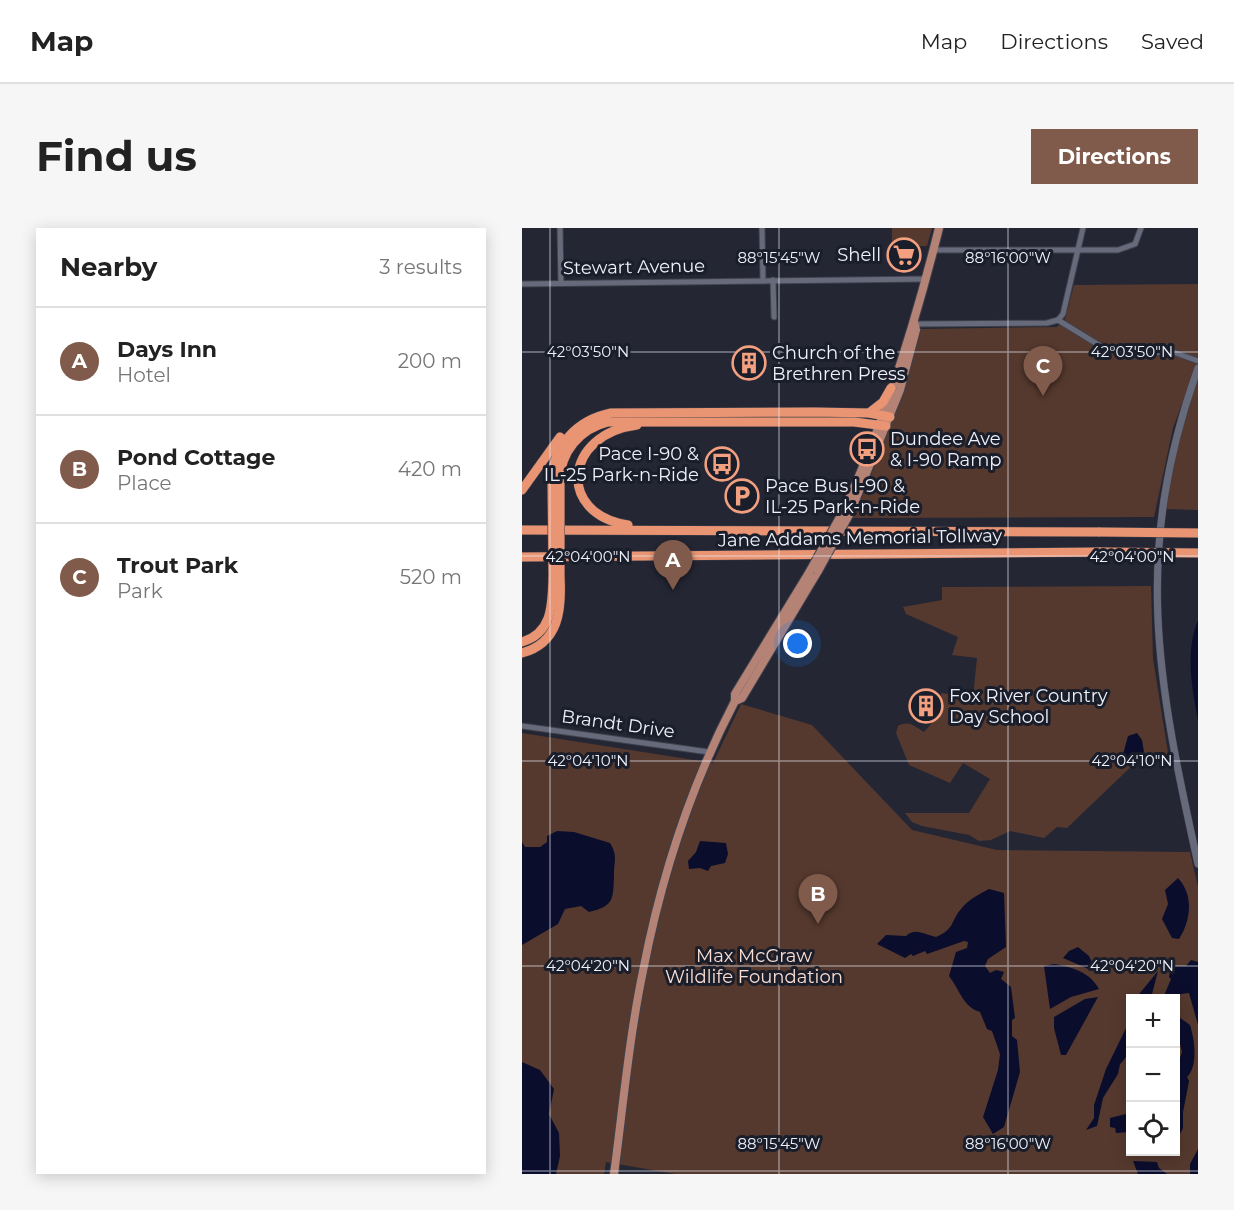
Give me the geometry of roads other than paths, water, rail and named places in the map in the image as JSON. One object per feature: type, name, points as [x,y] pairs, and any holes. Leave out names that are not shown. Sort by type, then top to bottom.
[{"type":"highway","points":[[869,413],[883,402],[891,388]]},
{"type":"highway","points":[[522,490],[564,432],[579,420],[611,409],[650,412]]},
{"type":"highway","points":[[522,642],[537,635],[548,621],[552,610],[556,577],[556,481],[559,450],[570,435],[583,424],[611,413],[650,412],[869,413],[884,420]]},
{"type":"highway","points":[[556,481],[570,447],[582,434],[597,425],[616,420],[884,420]]},
{"type":"highway","points":[[661,529],[616,523],[595,513],[584,498],[579,484],[584,454],[596,439],[620,428],[712,421]]},
{"type":"highway","name":"Jane Addams Memorial Tollway","points":[[522,530],[1198,533]]},
{"type":"highway","name":"Jane Addams Memorial Tollway","points":[[522,559],[1101,552],[1198,553]]},
{"type":"highway","points":[[522,653],[543,643],[556,626],[561,607],[556,577]]},
{"type":"main road","points":[[884,420],[891,388],[914,324],[939,228]]},
{"type":"main road","points":[[614,1174],[645,962],[674,851],[709,752],[735,701],[735,694],[814,571],[847,512],[884,420],[916,330],[914,324]]},
{"type":"street","points":[[560,228],[561,283]]},
{"type":"street","points":[[762,228],[763,281]]},
{"type":"street","points":[[914,324],[1047,323],[1058,320],[1063,314],[1083,228]]},
{"type":"street","points":[[933,250],[1126,248],[1135,244],[1142,228]]},
{"type":"street","name":"Stewart Avenue","points":[[522,284],[926,279]]},
{"type":"street","points":[[773,280],[774,317]]},
{"type":"street","points":[[1058,320],[1102,347],[1127,357],[1166,351],[1198,361]]},
{"type":"street","points":[[1198,368],[1177,432],[1168,471],[1160,522],[1156,584],[1157,639],[1164,699],[1198,864]]},
{"type":"street","name":"Brandt Drive","points":[[522,726],[709,752]]},
{"type":"water","points":[[1198,620],[1198,721],[1192,683],[1191,657]]},
{"type":"water","points":[[1137,733],[1142,740],[1144,752],[1123,763],[1122,758],[1128,736]]},
{"type":"water","points":[[557,831],[574,832],[610,843],[615,859],[613,895],[608,904],[597,910],[589,912],[581,906],[565,909],[558,924],[522,945],[522,842],[525,847],[540,847],[547,842],[547,836]]},
{"type":"water","points":[[700,841],[726,843],[728,854],[725,863],[711,866],[708,871],[700,868],[689,869],[688,861],[696,852]]},
{"type":"water","points":[[1178,878],[1189,900],[1186,924],[1179,939],[1172,938],[1162,919],[1168,904],[1165,890]]},
{"type":"water","points":[[989,889],[1004,893],[1006,947],[988,959],[985,966],[990,973],[996,970],[1004,972],[1001,979],[1011,987],[1015,1018],[1012,1020],[1012,1036],[1017,1040],[1020,1072],[1004,1127],[993,1134],[983,1117],[998,1070],[1000,1054],[992,1031],[987,1029],[980,1012],[970,1007],[949,976],[956,952],[967,948],[968,942],[964,941],[927,954],[925,951],[913,956],[911,954],[905,958],[877,944],[886,935],[906,936],[917,932],[936,937],[949,928],[964,906]]},
{"type":"water","points":[[1078,947],[1089,956],[1095,970],[1063,958],[1069,951]]},
{"type":"water","points":[[1191,960],[1198,962],[1198,1025],[1189,993],[1180,995],[1165,994],[1171,979],[1169,977],[1171,966],[1186,966]]},
{"type":"water","points":[[1054,964],[1086,974],[1099,989],[1071,997],[1050,1009],[1044,966]]},
{"type":"water","points":[[1158,971],[1152,994],[1139,994]]},
{"type":"water","points":[[1098,997],[1066,1055],[1061,1055],[1054,1028],[1054,1017],[1085,999]]},
{"type":"water","points":[[1180,1018],[1190,1025],[1194,1060],[1187,1077],[1189,1081],[1183,1112],[1183,1128],[1180,1134],[1180,1058],[1182,1052]]},
{"type":"water","points":[[1126,1028],[1126,1057],[1103,1098],[1097,1126],[1086,1130],[1094,1118],[1094,1105],[1106,1069]]},
{"type":"water","points":[[522,1062],[540,1070],[554,1089],[549,1114],[559,1133],[560,1156],[556,1174],[522,1174]]},
{"type":"water","points":[[1126,1114],[1126,1132],[1116,1133],[1115,1128],[1110,1127],[1110,1118]]},
{"type":"water","points":[[1198,1149],[1198,1174],[1190,1174],[1190,1164]]},
{"type":"water","points":[[1133,1161],[1157,1162],[1159,1168],[1167,1174],[1138,1174]]},
{"type":"place","name":"Shell","points":[[904,255]]},
{"type":"place","name":"Church of the Brethren Press","points":[[749,363]]},
{"type":"place","name":"Trout Park","points":[[1043,396]]},
{"type":"place","name":"Dundee Ave & I-90 Ramp","points":[[867,449]]},
{"type":"place","name":"Pace I-90 & IL-25 Park-n-Ride","points":[[722,464]]},
{"type":"place","name":"Pace Bus I-90 & IL-25 Park-n-Ride","points":[[742,496]]},
{"type":"place","name":"Days Inn","points":[[673,590]]},
{"type":"place","name":"Fox River Country Day School","points":[[926,706]]},
{"type":"place","name":"Pond Cottage","points":[[818,924]]},
{"type":"park label","name":"Max McGraw Wildlife Foundation","points":[[754,966]]}]
